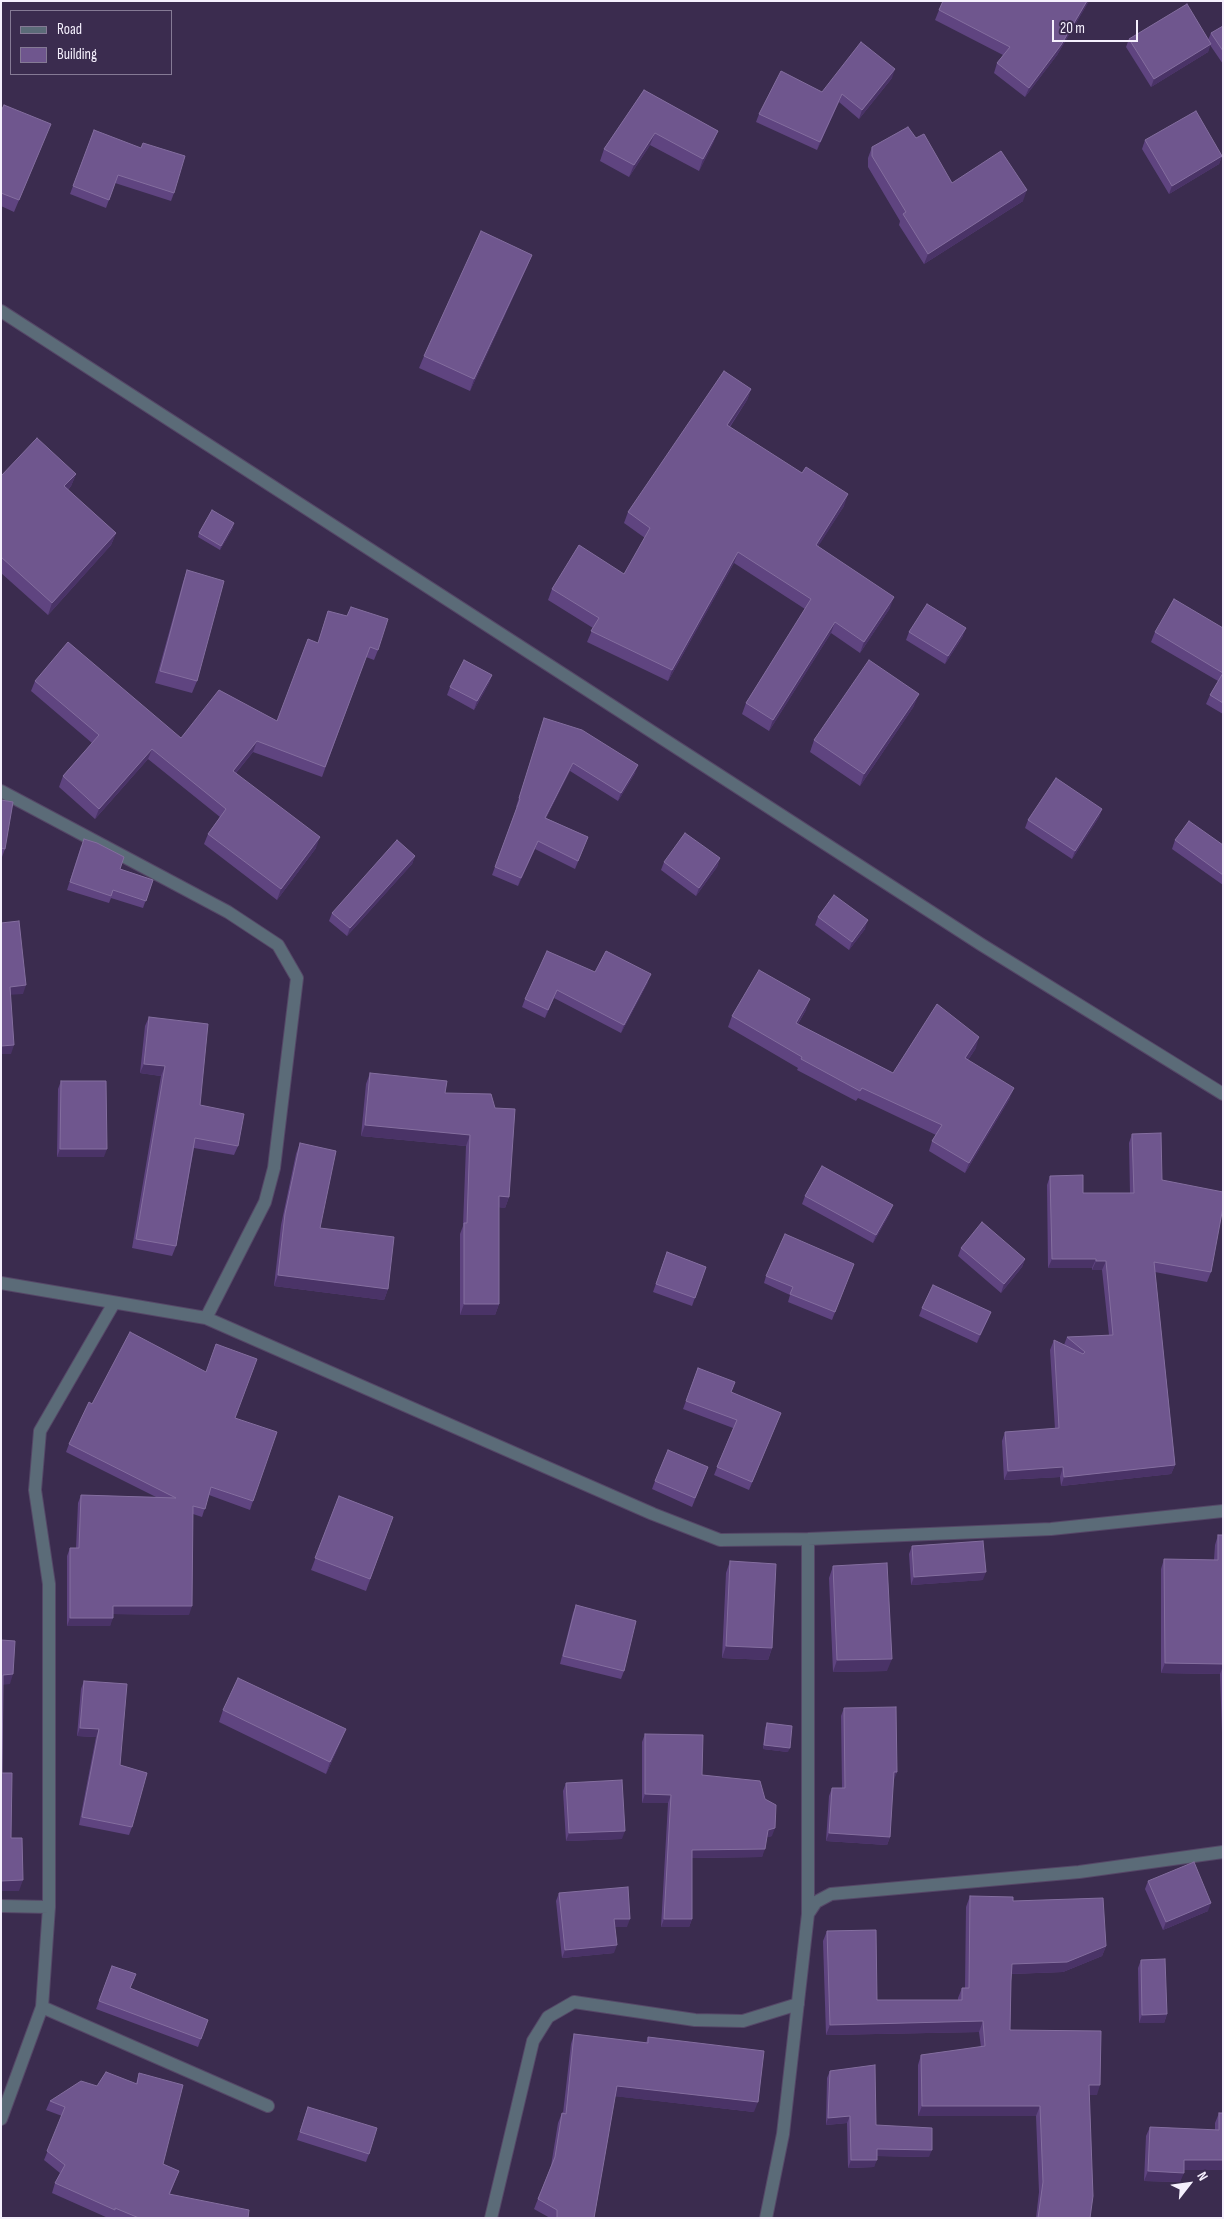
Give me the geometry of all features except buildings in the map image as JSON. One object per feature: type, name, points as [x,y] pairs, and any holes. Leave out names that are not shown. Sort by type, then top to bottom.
[{"type":"street","points":[[1,311],[982,944],[1223,1094]]},
{"type":"street","points":[[1,791],[228,912],[278,945],[298,978],[274,1168],[265,1202],[206,1318]]},
{"type":"street","points":[[1,1283],[206,1318],[653,1514],[720,1540],[808,1539],[1051,1528],[1223,1511]]},
{"type":"street","points":[[1,2120],[42,2007],[49,1907],[49,1584],[36,1490],[40,1432],[114,1303]]},
{"type":"street","points":[[766,2218],[783,2134],[808,1914],[808,1539]]},
{"type":"street","points":[[808,1914],[816,1902],[831,1894],[1079,1872],[1223,1852]]},
{"type":"street","points":[[1,1906],[49,1907]]},
{"type":"street","points":[[491,2218],[533,2041],[548,2017],[574,2002],[695,2020],[743,2021],[798,2004]]},
{"type":"street","points":[[42,2007],[268,2106]]}]
